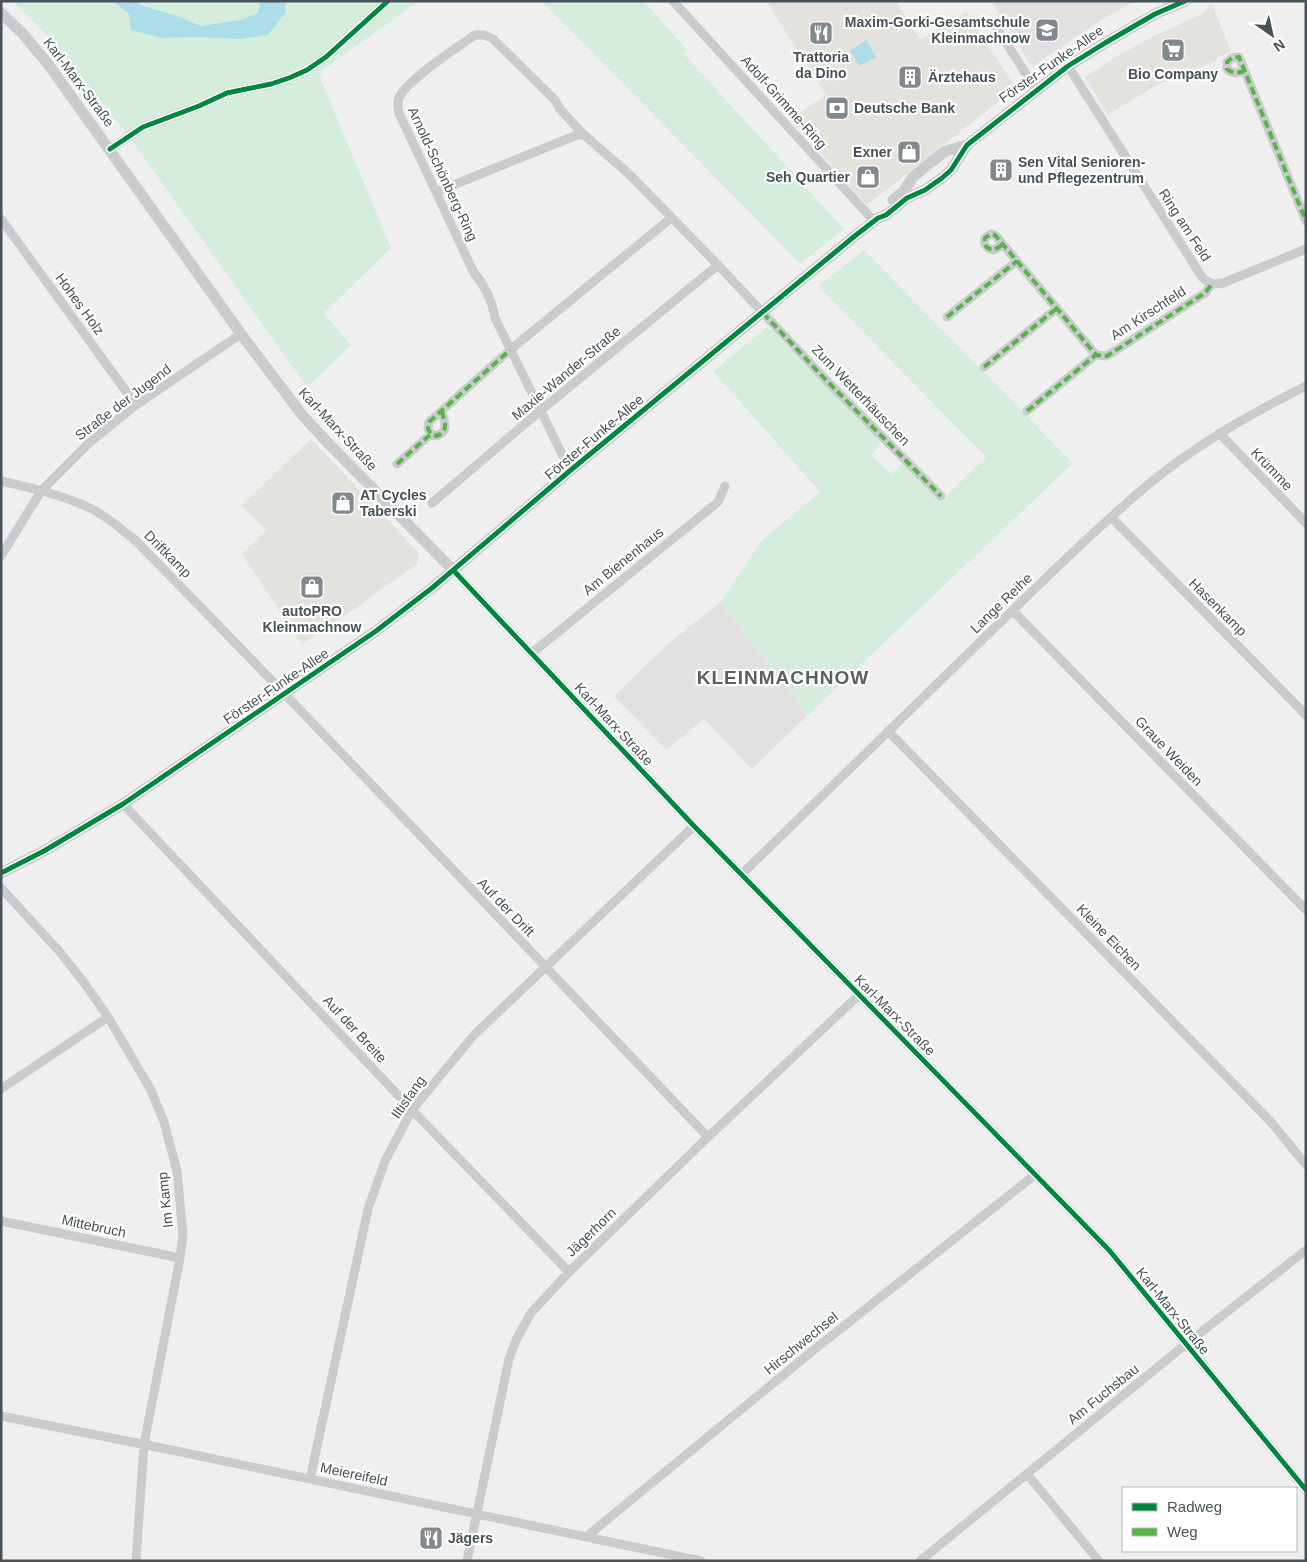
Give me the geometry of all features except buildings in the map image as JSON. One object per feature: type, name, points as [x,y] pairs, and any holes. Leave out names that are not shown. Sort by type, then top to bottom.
[{"type":"street","points":[[110,149],[142,127],[199,106],[227,93],[272,84],[307,70],[326,57],[388,1]]},
{"type":"street","name":"Adolf-Grimme-Ring","points":[[674,1],[876,219]]},
{"type":"street","name":"Förster-Funke-Allee","points":[[1,873],[44,851],[123,804],[376,631],[453,570],[572,469],[876,219],[886,215],[907,198],[925,190],[942,178],[951,170],[967,145],[1036,90],[1105,42],[1155,14],[1185,1]]},
{"type":"street","name":"Karl-Marx-Straße","points":[[1,13],[23,34],[48,64],[287,396],[329,444],[453,570],[694,826],[1109,1250],[1306,1490]]},
{"type":"street","points":[[997,28],[1036,90]]},
{"type":"street","name":"Arnold-Schönberg-Ring","points":[[572,469],[564,459],[510,350],[495,318],[494,310],[479,278],[472,271],[399,113],[398,102],[400,95],[420,75],[475,35],[484,35],[493,39],[555,100],[560,109],[582,133],[630,175],[762,313]]},
{"type":"street","points":[[1245,71],[1231,73],[1227,69],[1227,62],[1232,58],[1239,57],[1245,71],[1306,221]]},
{"type":"street","name":"Ring am Feld","points":[[1068,66],[1202,277],[1212,284]]},
{"type":"street","points":[[436,192],[582,133]]},
{"type":"street","name":"Förster-Funke-Allee","points":[[876,219],[881,209],[904,191],[913,177],[946,151],[967,145]]},
{"type":"street","points":[[442,411],[446,427],[444,433],[437,436],[431,434],[428,429],[430,422],[442,411],[510,350],[671,218]]},
{"type":"street","name":"Hohes Holz","points":[[1,219],[136,406]]},
{"type":"street","points":[[1002,245],[1096,355]]},
{"type":"street","points":[[1212,284],[1223,284],[1306,249]]},
{"type":"street","points":[[947,317],[1016,261]]},
{"type":"street","name":"Maxie-Wander-Straße","points":[[432,503],[540,411],[718,265]]},
{"type":"street","name":"Am Kirschfeld","points":[[1027,411],[1096,355],[1107,356],[1199,296],[1212,284]]},
{"type":"street","points":[[984,367],[1056,309]]},
{"type":"street","name":"Zum Wetterhäuschen","points":[[762,313],[941,496]]},
{"type":"street","name":"Straße der Jugend","points":[[1,556],[41,491],[89,443],[136,406],[242,334]]},
{"type":"street","name":"Lange Reihe","points":[[742,874],[1110,517],[1144,488],[1219,433],[1306,386]]},
{"type":"street","name":"Krümme","points":[[1219,433],[1306,523]]},
{"type":"street","points":[[397,464],[431,434]]},
{"type":"street","name":"Driftkamp","points":[[1,481],[64,497],[91,509],[116,524],[134,539],[285,694]]},
{"type":"street","name":"Am Bienenhaus","points":[[532,653],[718,502],[725,486]]},
{"type":"street","name":"Hasenkamp","points":[[1110,517],[1306,715]]},
{"type":"street","name":"Graue Weiden","points":[[1013,611],[1306,910]]},
{"type":"street","name":"Auf der Drift","points":[[285,694],[708,1137]]},
{"type":"street","name":"Kleine Eichen","points":[[888,731],[1271,1122],[1306,1165]]},
{"type":"street","name":"Auf der Breite","points":[[123,804],[412,1110],[569,1272]]},
{"type":"street","name":"Iltisfang","points":[[310,1479],[368,1209],[385,1161],[412,1110],[474,1035],[694,826]]},
{"type":"street","name":"Im Kamp","points":[[1,888],[59,951],[108,1017],[151,1090],[164,1122],[177,1171],[182,1235],[180,1258],[144,1444],[136,1561]]},
{"type":"street","name":"Jägerhorn","points":[[467,1561],[510,1359],[517,1338],[531,1313],[569,1272],[708,1137],[859,996]]},
{"type":"street","points":[[1,1089],[108,1017]]},
{"type":"street","name":"Hirschwechsel","points":[[586,1537],[810,1353],[1036,1174]]},
{"type":"street","name":"Mittebruch","points":[[1,1221],[180,1258]]},
{"type":"street","name":"Am Fuchsbau","points":[[920,1561],[1186,1344],[1306,1250]]},
{"type":"street","name":"Meiereifeld","points":[[1,1416],[478,1513],[701,1561]]},
{"type":"street","points":[[1027,1474],[1099,1561]]},
{"type":"shaded area","points":[[766,1],[896,1],[921,40],[966,12],[1016,88],[867,205],[790,120],[826,95]]},
{"type":"shaded area","name":"Maxim-Gorki-Gesamtschule Kleinmachnow","points":[[991,1],[1135,1],[1101,20],[1032,67]]},
{"type":"shaded area","points":[[1212,4],[1231,52],[1216,58],[1216,61],[1155,86],[1108,115],[1085,77],[1151,37],[1204,13],[1209,5]]},
{"type":"shaded area","points":[[311,439],[419,553],[417,564],[302,644],[242,554],[267,530],[241,506]]},
{"type":"shaded area","points":[[720,603],[808,715],[752,769],[704,719],[666,750],[614,696],[670,642]]},
{"type":"green space","points":[[12,1],[113,1],[162,38],[199,37],[286,13],[285,1],[419,1],[320,72],[321,80],[391,248],[324,313],[351,345],[314,381],[306,386],[135,145],[44,32]]},
{"type":"green space","points":[[135,1],[260,1],[259,13],[240,20],[201,26],[180,17],[141,5]]},
{"type":"green space","points":[[542,1],[644,1],[687,50],[684,54],[844,229],[800,264]]},
{"type":"green space","points":[[864,250],[1073,463],[808,715],[720,603],[762,540],[820,492],[713,371],[766,328],[769,328],[880,440],[879,446],[871,455],[891,474],[903,463],[941,501],[986,457],[818,286]]},
{"type":"water","points":[[113,1],[135,1],[141,5],[180,17],[201,26],[240,20],[258,13],[260,1],[285,1],[286,12],[268,35],[240,39],[162,38],[131,30],[129,14]]},
{"type":"water","points":[[866,40],[876,57],[860,66],[850,51]]},
{"type":"marked path","points":[[1245,71],[1242,72],[1237,73],[1231,72],[1227,69],[1227,62],[1232,58],[1239,57],[1306,221]]},
{"type":"marked path","points":[[1002,245],[994,250],[989,249],[985,245],[985,238],[991,234],[995,235],[1096,355],[1107,356],[1205,293],[1212,284]]},
{"type":"marked path","points":[[947,317],[1017,261]]},
{"type":"marked path","points":[[984,367],[1056,309]]},
{"type":"marked path","points":[[763,313],[824,378],[941,496]]},
{"type":"marked path","points":[[442,411],[445,428],[437,436],[431,434],[428,429],[429,422],[510,350]]},
{"type":"marked path","points":[[1027,411],[1096,355]]},
{"type":"marked path","points":[[397,464],[431,434]]},
{"type":"cycle path","points":[[110,149],[143,127],[199,106],[227,93],[271,84],[307,70],[326,57],[388,1]]},
{"type":"cycle path","points":[[1,873],[44,851],[123,804],[376,631],[432,588],[572,469],[856,235],[907,198],[925,190],[942,178],[951,170],[967,145],[1068,66],[1155,14],[1185,1]]},
{"type":"cycle path","points":[[453,570],[694,826],[1109,1250],[1306,1490]]},
{"type":"place","name":"Maxim-Gorki-Gesamtschule Kleinmachnow","points":[[1047,30]]},
{"type":"place","name":"Trattoria da Dino","points":[[821,33]]},
{"type":"place","name":"Bio Company","points":[[1173,50]]},
{"type":"place","name":"Ärztehaus","points":[[910,77]]},
{"type":"place","name":"Deutsche Bank","points":[[837,108]]},
{"type":"place","name":"Exner","points":[[909,152]]},
{"type":"place","name":"Sen Vital Senioren- und Pflegezentrum","points":[[1001,170]]},
{"type":"place","name":"Seh Quartier","points":[[868,177]]},
{"type":"place","name":"AT Cycles Taberski","points":[[343,503]]},
{"type":"place","name":"autoPRO Kleinmachnow","points":[[312,587]]},
{"type":"place","name":"Jägers","points":[[431,1538]]},
{"type":"district","name":"KLEINMACHNOW","points":[[783,677]]}]
